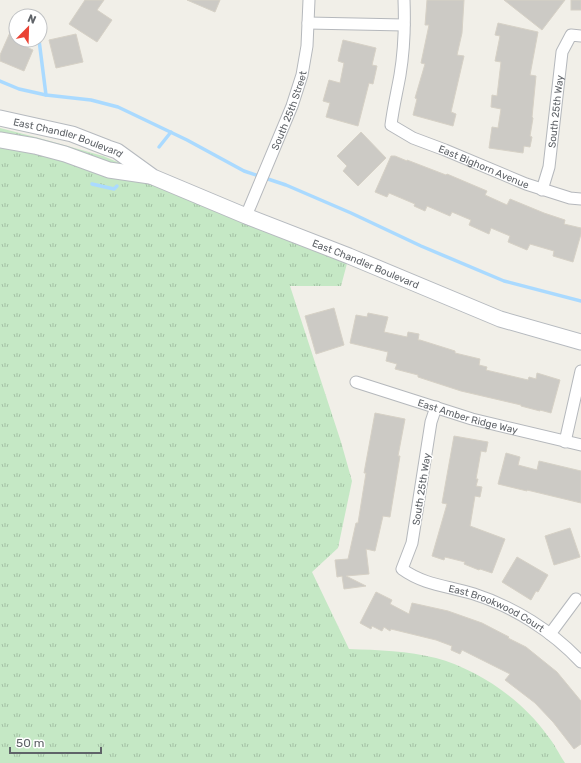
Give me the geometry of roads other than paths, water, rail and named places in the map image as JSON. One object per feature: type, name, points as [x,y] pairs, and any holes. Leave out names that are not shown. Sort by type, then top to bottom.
[{"type":"main road","name":"East Chandler Boulevard","points":[[0,118],[72,134],[117,151],[153,177],[246,216],[349,256],[500,319],[581,342]]},
{"type":"main road","name":"East Chandler Boulevard","points":[[0,140],[35,146],[65,154],[109,170],[153,177]]},
{"type":"street","name":"South 25th Street","points":[[246,216],[292,106],[302,75],[307,46],[309,0]]},
{"type":"street","points":[[308,22],[404,25],[404,0]]},
{"type":"street","name":"East Bighorn Avenue","points":[[404,25],[400,76],[391,125],[413,138],[446,150],[542,190],[570,198],[581,199]]},
{"type":"street","name":"South 25th Way","points":[[542,190],[549,167],[562,52],[576,35]]},
{"type":"street","points":[[565,442],[581,371]]},
{"type":"street","name":"East Amber Ridge Way","points":[[356,382],[472,419],[581,446]]},
{"type":"street","name":"South 25th Way","points":[[402,569],[412,543],[431,422],[436,407]]},
{"type":"street","name":"East Brookwood Court","points":[[402,569],[423,581],[474,594],[507,607],[550,634],[581,662]]},
{"type":"street","points":[[550,634],[576,599]]},
{"type":"waterway","points":[[40,48],[46,95]]},
{"type":"waterway","points":[[0,81],[19,89],[46,95],[91,100],[118,107],[187,140],[244,171],[286,185],[351,213],[421,246],[504,281],[581,301]]},
{"type":"waterway","points":[[159,147],[171,132]]},
{"type":"waterway","points":[[92,184],[114,189],[117,186]]}]
